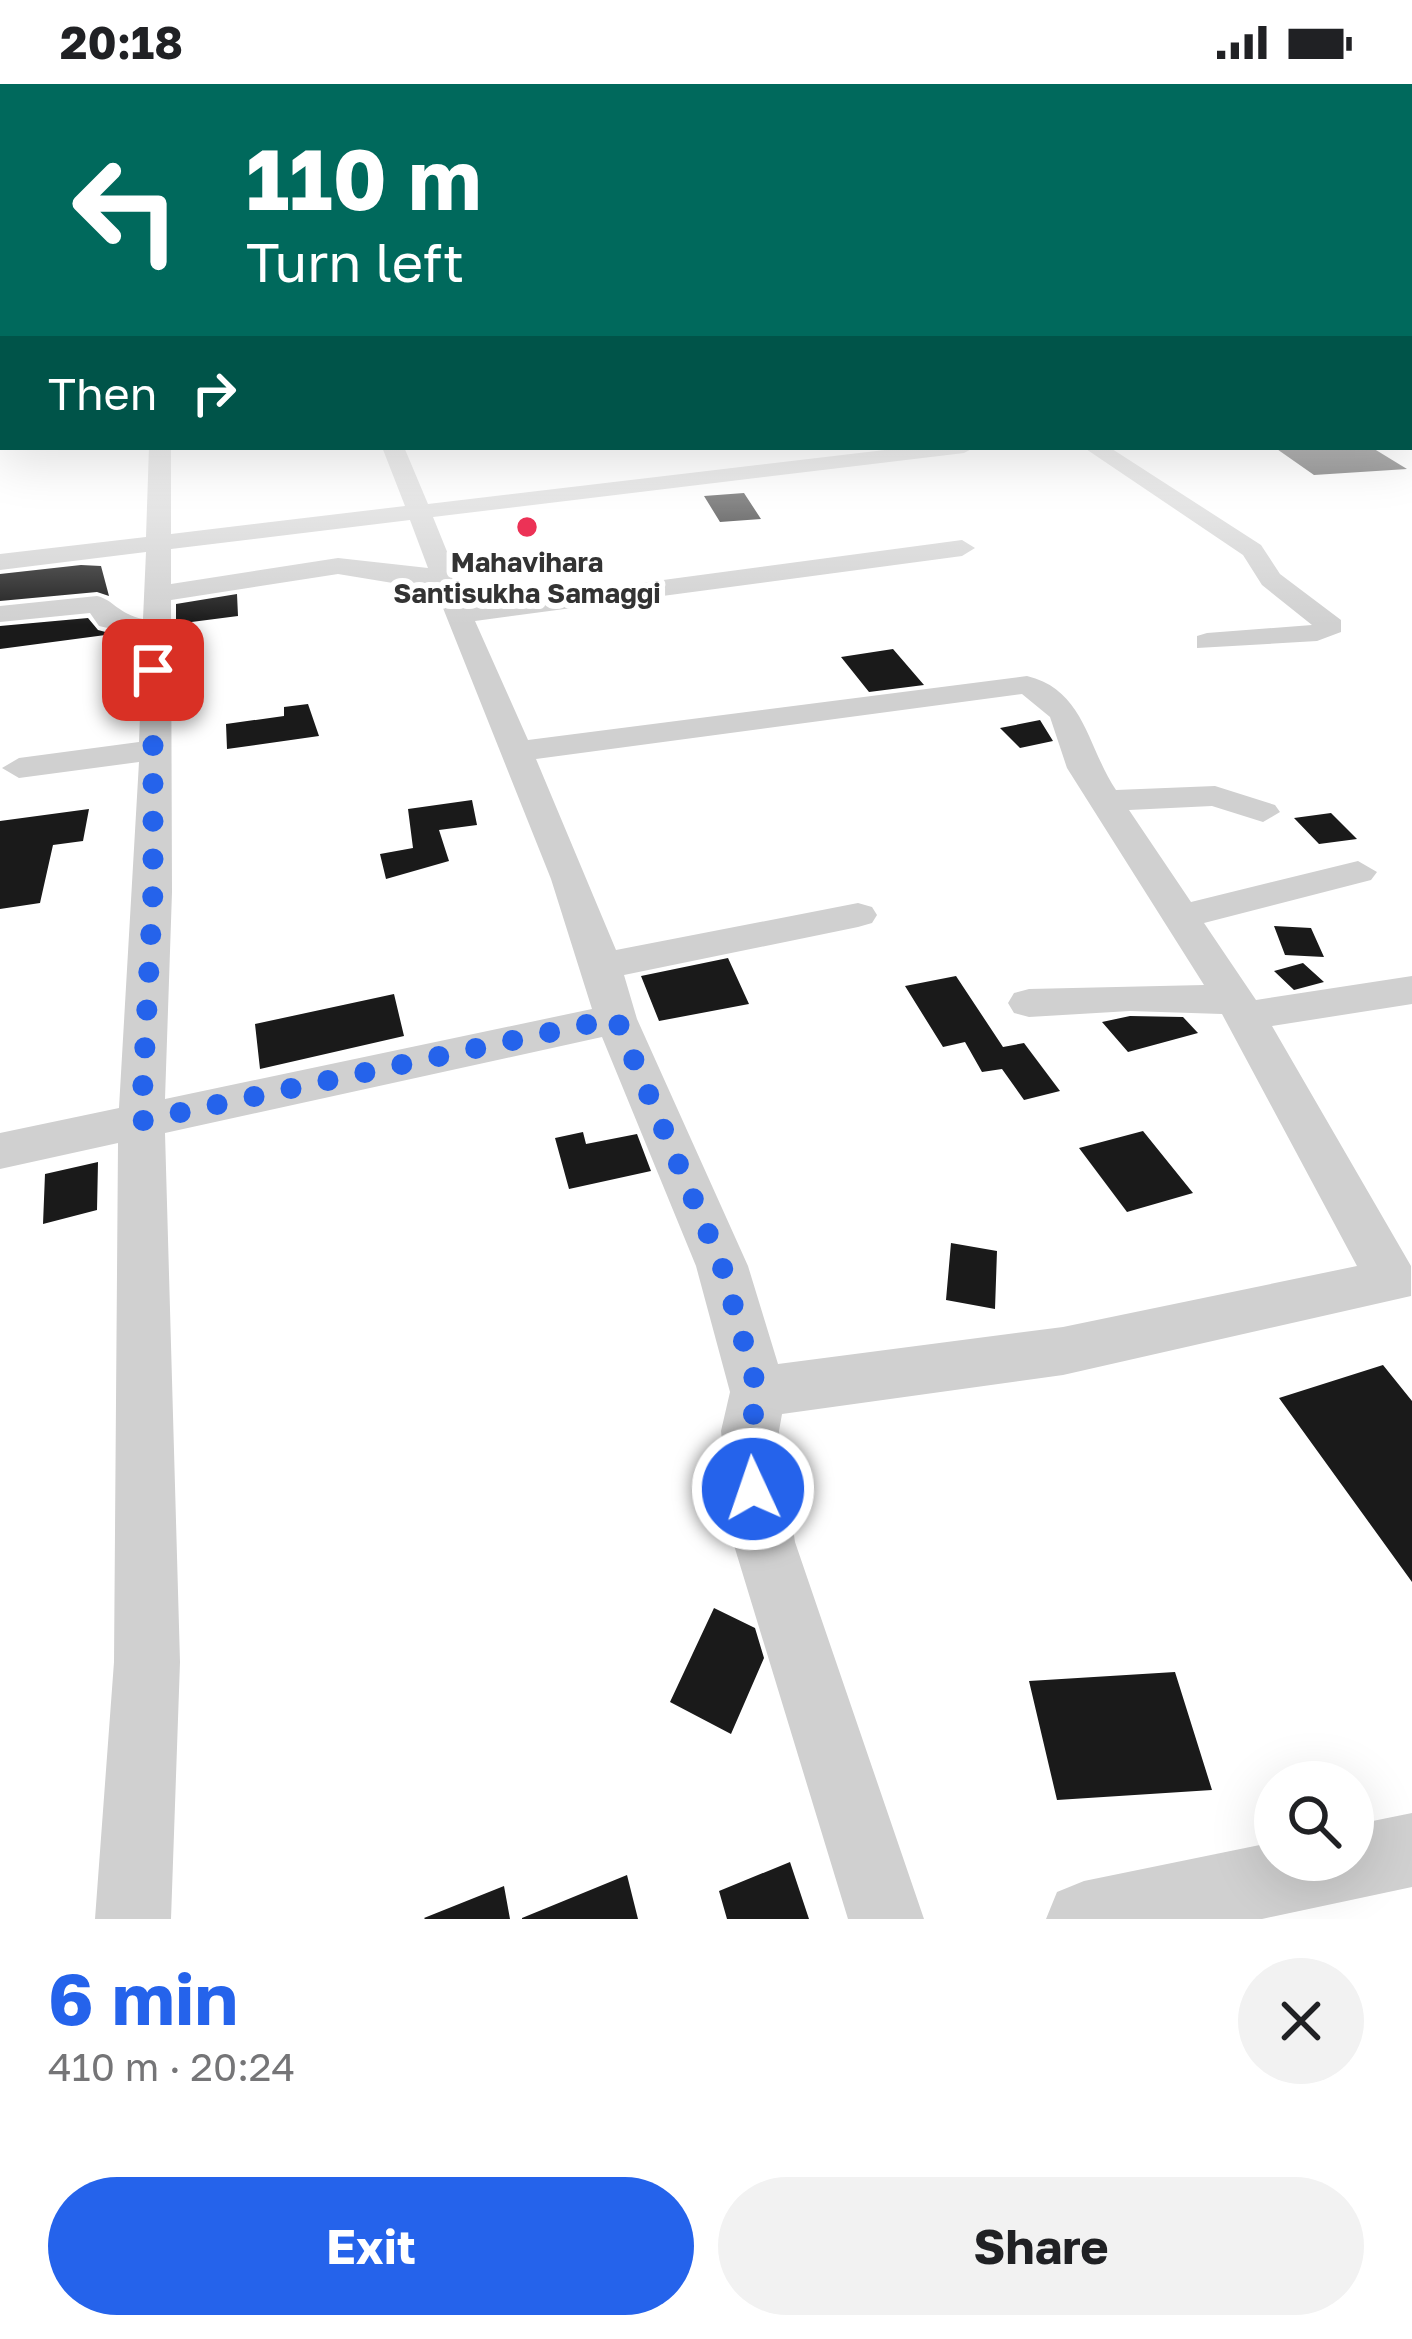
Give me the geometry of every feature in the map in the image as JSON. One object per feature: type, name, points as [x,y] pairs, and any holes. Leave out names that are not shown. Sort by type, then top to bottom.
[{"type":"street","points":[[133,1919],[147,1662],[141,1121],[153,892],[153,612],[160,454]]},
{"type":"street","points":[[396,454],[520,751],[603,966],[616,1018],[722,1266],[758,1392],[750,1431],[764,1542],[886,1919]]},
{"type":"street","points":[[0,562],[420,510],[653,474],[888,454]]},
{"type":"street","points":[[1104,454],[1244,544],[1271,579],[1331,626],[1317,633],[1207,642]]},
{"type":"street","points":[[460,615],[962,548]]},
{"type":"street","points":[[0,614],[98,604],[109,620],[347,565],[405,577],[445,575]]},
{"type":"street","points":[[520,751],[1028,685],[1065,714],[1084,768],[1240,1008],[1402,1295],[1064,1351],[758,1392]]},
{"type":"street","points":[[20,768],[151,749]]},
{"type":"street","points":[[1107,801],[1215,796],[1264,812]]},
{"type":"street","points":[[1184,916],[1358,872]]},
{"type":"street","points":[[603,966],[858,915]]},
{"type":"street","points":[[1029,1003],[1130,997],[1240,1008],[1412,990]]},
{"type":"street","points":[[0,1151],[616,1018]]},
{"type":"street","points":[[1084,1919],[1412,1850]]},
{"type":"building","points":[[1283,454],[1382,454],[1407,469],[1314,475]]},
{"type":"building","points":[[744,493],[761,519],[720,522],[704,496]]},
{"type":"building","points":[[101,566],[109,596],[97,592],[0,601],[0,574]]},
{"type":"building","points":[[237,594],[238,616],[176,624],[176,604]]},
{"type":"building","points":[[88,618],[98,630],[113,634],[0,649],[0,626]]},
{"type":"building","points":[[893,649],[924,685],[869,692],[841,657]]},
{"type":"building","points":[[308,704],[319,736],[227,749],[226,724],[284,716],[284,707]]},
{"type":"building","points":[[1040,720],[1053,741],[1020,748],[1000,728]]},
{"type":"building","points":[[472,800],[477,825],[439,830],[449,861],[386,879],[380,854],[413,848],[408,809]]},
{"type":"building","points":[[89,809],[83,841],[53,845],[40,903],[0,909],[0,821]]},
{"type":"building","points":[[1331,813],[1357,839],[1319,844],[1294,818]]},
{"type":"building","points":[[1274,926],[1311,928],[1324,957],[1285,955]]},
{"type":"building","points":[[728,958],[749,1004],[659,1021],[641,976]]},
{"type":"building","points":[[1303,963],[1324,982],[1294,990],[1274,971]]},
{"type":"building","points":[[956,976],[1003,1047],[1024,1043],[1060,1091],[1024,1100],[1002,1069],[982,1072],[965,1042],[943,1047],[905,986]]},
{"type":"building","points":[[394,994],[404,1036],[260,1069],[255,1024]]},
{"type":"building","points":[[1130,1016],[1183,1017],[1198,1033],[1128,1052],[1102,1022]]},
{"type":"building","points":[[1143,1131],[1193,1193],[1127,1212],[1079,1148]]},
{"type":"building","points":[[583,1132],[586,1144],[637,1134],[651,1171],[569,1189],[555,1138]]},
{"type":"building","points":[[98,1162],[97,1210],[43,1224],[45,1174]]},
{"type":"building","points":[[951,1243],[997,1251],[995,1309],[946,1300]]},
{"type":"building","points":[[1383,1365],[1412,1401],[1412,1582],[1279,1398]]},
{"type":"building","points":[[714,1608],[755,1628],[764,1658],[731,1734],[670,1702]]},
{"type":"building","points":[[1175,1672],[1212,1790],[1057,1800],[1029,1681]]},
{"type":"building","points":[[790,1862],[809,1919],[727,1919],[719,1891]]},
{"type":"building","points":[[627,1875],[638,1919],[522,1919],[522,1918]]},
{"type":"building","points":[[504,1886],[510,1919],[424,1918]]},
{"type":"place","name":"Mahavihara Santisukha Samaggi","points":[[527,527]]},
{"type":"route","points":[[153,670],[153,892],[141,1121],[616,1018],[722,1266],[758,1392],[750,1431],[753,1489]]}]
